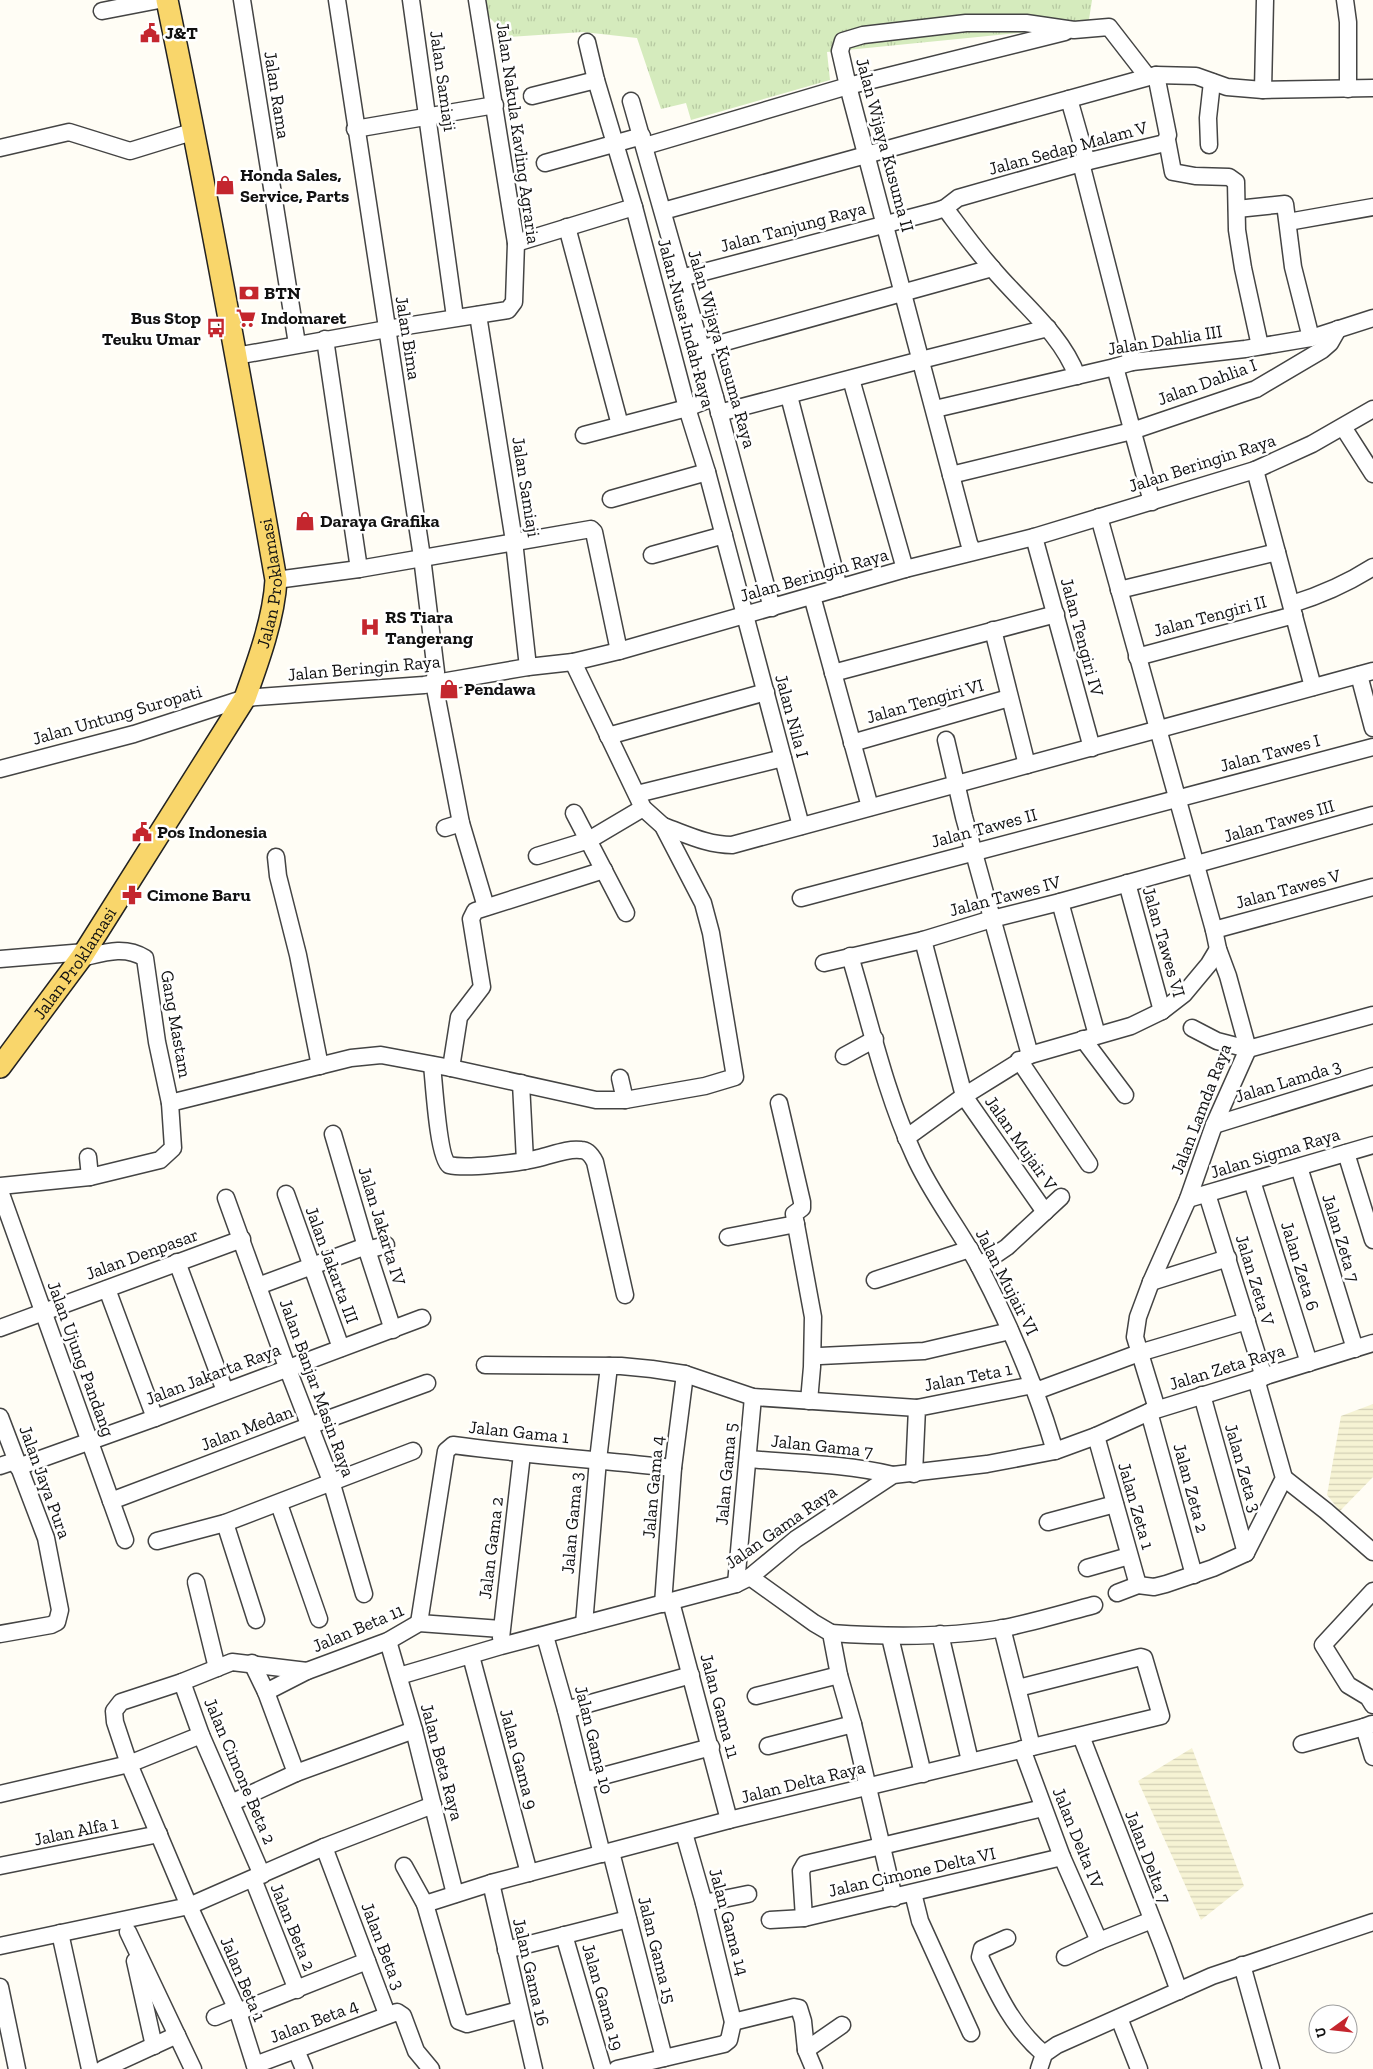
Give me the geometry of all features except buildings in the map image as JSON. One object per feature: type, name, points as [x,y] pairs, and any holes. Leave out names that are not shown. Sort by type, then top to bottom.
[{"type":"main road","name":"Jalan Proklamasi","points":[[1,1060],[83,955],[245,698],[258,662],[275,594],[276,580],[236,356],[195,131],[167,0]]},
{"type":"street","points":[[102,11],[158,0]]},
{"type":"street","name":"Jalan Rama","points":[[242,0],[296,344]]},
{"type":"street","name":"Jalan Bima","points":[[336,0],[422,557],[436,672],[434,683],[453,825],[486,907]]},
{"type":"street","name":"Jalan Samiaji","points":[[411,0],[456,317]]},
{"type":"street","name":"Jalan Nakula Kavling Agraria","points":[[477,0],[516,243],[514,302],[512,307],[508,310],[478,315]]},
{"type":"street","points":[[1263,90],[1265,0]]},
{"type":"street","points":[[1345,0],[1348,22],[1348,88]]},
{"type":"street","name":"Jalan Wijaya Kusuma II","points":[[973,552],[902,294],[848,86],[840,51],[843,40],[863,35],[966,23],[1026,23],[1074,30],[1109,26],[1152,76]]},
{"type":"street","points":[[545,163],[1074,30]]},
{"type":"street","name":"Jalan Nusa Indah Raya","points":[[587,42],[596,80],[631,142],[634,207],[699,403],[707,472],[744,616]]},
{"type":"street","points":[[663,211],[1152,76],[1196,76],[1227,87],[1263,90],[1373,88]]},
{"type":"street","name":"Jalan Sedap Malam V","points":[[945,208],[958,198],[1084,162],[1164,143],[1168,135],[1152,76]]},
{"type":"street","points":[[532,96],[596,80]]},
{"type":"street","points":[[1209,145],[1208,118],[1212,82]]},
{"type":"street","points":[[1069,99],[1132,362]]},
{"type":"street","name":"Jalan Wijaya Kusuma Raya","points":[[631,101],[631,142],[663,211],[700,350],[699,403],[720,413],[772,608]]},
{"type":"street","points":[[355,129],[495,105]]},
{"type":"street","points":[[0,148],[69,132],[130,151],[195,131]]},
{"type":"street","points":[[1167,140],[1173,172],[1195,176],[1229,177],[1236,182],[1237,230],[1243,268],[1260,346]]},
{"type":"street","points":[[1237,209],[1285,204],[1292,267],[1311,338]]},
{"type":"street","points":[[516,243],[634,207]]},
{"type":"street","points":[[1288,222],[1373,207]]},
{"type":"street","points":[[945,208],[992,268],[1048,328],[1077,376]]},
{"type":"street","name":"Jalan Tanjung Raya","points":[[681,278],[945,208]]},
{"type":"street","points":[[567,227],[620,425]]},
{"type":"street","points":[[700,350],[992,268]]},
{"type":"street","points":[[236,356],[325,339],[478,315]]},
{"type":"street","name":"Jalan Samiaji","points":[[478,315],[514,541],[528,667]]},
{"type":"street","name":"Jalan Dahlia III","points":[[934,409],[1132,362],[1311,338],[1373,318]]},
{"type":"street","points":[[720,413],[1048,328]]},
{"type":"street","name":"Jalan Dahlia I","points":[[951,475],[1132,431],[1256,389],[1322,350],[1330,343],[1338,329]]},
{"type":"street","points":[[325,339],[359,569]]},
{"type":"street","points":[[1115,367],[1152,502]]},
{"type":"street","points":[[851,379],[905,569]]},
{"type":"street","points":[[789,396],[839,588]]},
{"type":"street","points":[[584,436],[699,403]]},
{"type":"street","name":"Jalan Beringin Raya","points":[[245,698],[434,683],[528,667],[573,662],[620,651],[905,569],[1034,536],[1255,470],[1312,444],[1373,409]]},
{"type":"street","points":[[1343,427],[1373,474]]},
{"type":"street","points":[[1255,470],[1313,687]]},
{"type":"street","points":[[610,499],[707,472]]},
{"type":"street","name":"Jalan Lamda Raya","points":[[1099,517],[1218,949],[1228,976],[1248,1049],[1214,1125],[1188,1199],[1151,1282],[1136,1328],[1135,1337],[1153,1410]]},
{"type":"street","points":[[276,580],[359,569],[585,528],[591,529],[594,532],[620,651]]},
{"type":"street","points":[[652,556],[724,536]]},
{"type":"street","name":"Jalan Tengiri IV","points":[[1034,536],[1092,748]]},
{"type":"street","points":[[1119,590],[1277,552]]},
{"type":"street","name":"Jalan Tengiri II","points":[[1137,657],[1293,609],[1312,598],[1344,584],[1373,566]]},
{"type":"street","points":[[812,596],[870,807]]},
{"type":"street","points":[[833,673],[1056,614]]},
{"type":"street","name":"Jalan Nila I","points":[[744,616],[801,826]]},
{"type":"street","points":[[993,630],[1027,766]]},
{"type":"street","points":[[0,1186],[90,1177],[160,1160],[173,1148],[174,1140],[170,1103],[351,1058],[381,1055],[451,1068],[596,1100],[625,1100],[705,1086],[735,1077],[711,933],[703,903],[663,826],[640,801],[573,662]]},
{"type":"street","points":[[663,826],[702,841],[719,845],[732,844],[958,785],[1366,673],[1373,728]]},
{"type":"street","points":[[608,736],[766,692]]},
{"type":"street","name":"Jalan Untung Suropati","points":[[0,769],[134,734],[245,698]]},
{"type":"street","name":"Jalan Tengiri VI","points":[[852,743],[1009,698]]},
{"type":"street","points":[[946,740],[992,919],[1024,1057],[1089,1164]]},
{"type":"street","name":"Jalan Tawes I","points":[[1177,799],[1373,747]]},
{"type":"street","points":[[537,856],[589,840],[640,801],[783,758]]},
{"type":"street","name":"Jalan Tawes II","points":[[801,898],[1177,799]]},
{"type":"street","points":[[574,814],[626,914]]},
{"type":"street","name":"Jalan Tawes III","points":[[1196,864],[1373,815]]},
{"type":"street","points":[[276,857],[278,876],[298,955],[320,1066]]},
{"type":"street","name":"Jalan Tawes IV","points":[[824,963],[923,940],[992,919],[1196,864]]},
{"type":"street","points":[[451,1068],[459,1017],[482,987],[471,919],[475,911],[604,870]]},
{"type":"street","name":"Jalan Tawes VI","points":[[1127,883],[1162,1011]]},
{"type":"street","name":"Jalan Tawes V","points":[[1214,930],[1373,887]]},
{"type":"street","points":[[1060,902],[1090,1037],[1125,1095]]},
{"type":"street","points":[[923,940],[964,1096]]},
{"type":"street","name":"Gang Mastam","points":[[83,955],[116,949],[139,954],[145,958],[157,1042],[170,1103]]},
{"type":"street","points":[[906,1138],[964,1096],[1024,1057],[1131,1026],[1162,1011],[1184,994],[1209,964],[1218,949]]},
{"type":"street","points":[[0,959],[83,955]]},
{"type":"street","name":"Jalan Mujair VI","points":[[850,956],[895,1110],[906,1138],[915,1157],[972,1248],[1035,1388],[1055,1451]]},
{"type":"street","points":[[1192,1028],[1217,1041],[1248,1049],[1373,1015]]},
{"type":"street","points":[[844,1056],[875,1039]]},
{"type":"street","points":[[432,1065],[439,1133],[446,1164],[451,1166],[525,1161],[574,1150],[587,1151],[591,1155],[595,1162],[625,1295]]},
{"type":"street","name":"Jalan Lamda 3","points":[[1214,1125],[1373,1076]]},
{"type":"street","points":[[620,1078],[625,1100]]},
{"type":"street","points":[[521,1083],[525,1161]]},
{"type":"street","name":"Jalan Mujair V","points":[[964,1096],[1045,1212]]},
{"type":"street","points":[[779,1103],[802,1202],[802,1208],[794,1214],[812,1317],[812,1367],[809,1401]]},
{"type":"street","name":"Jalan Jakarta IV","points":[[333,1134],[366,1248],[393,1330]]},
{"type":"street","name":"Jalan Sigma Raya","points":[[1188,1199],[1373,1145]]},
{"type":"street","points":[[1346,1153],[1373,1240]]},
{"type":"street","points":[[88,1157],[90,1177]]},
{"type":"street","name":"Jalan Zeta 7","points":[[1298,1167],[1355,1349]]},
{"type":"street","name":"Jalan Zeta 6","points":[[1252,1181],[1309,1364]]},
{"type":"street","name":"Jalan Ujung Pandang","points":[[0,1191],[125,1540]]},
{"type":"street","name":"Jalan Jakarta III","points":[[286,1194],[341,1348]]},
{"type":"street","name":"Jalan Zeta V","points":[[1208,1194],[1247,1321],[1284,1478]]},
{"type":"street","points":[[979,1266],[1007,1247],[1061,1197]]},
{"type":"street","name":"Jalan Banjar Masin Raya","points":[[226,1198],[287,1367],[331,1481],[364,1594]]},
{"type":"street","points":[[728,1237],[796,1224]]},
{"type":"street","name":"Jalan Denpasar","points":[[0,1328],[242,1239]]},
{"type":"street","points":[[258,1286],[312,1265],[366,1248],[386,1245]]},
{"type":"street","points":[[876,1280],[972,1248]]},
{"type":"street","points":[[1151,1282],[1228,1258]]},
{"type":"street","points":[[177,1262],[224,1391]]},
{"type":"street","points":[[107,1289],[155,1418]]},
{"type":"street","name":"Jalan Jakarta Raya","points":[[11,1465],[90,1442],[422,1318]]},
{"type":"street","name":"Jalan Teta 1","points":[[914,1474],[917,1408],[1035,1388],[1139,1353],[1247,1321]]},
{"type":"street","points":[[820,1356],[924,1352],[1010,1331]]},
{"type":"street","name":"Jalan Zeta Raya","points":[[1096,1436],[1153,1410],[1373,1343]]},
{"type":"street","points":[[485,1364],[609,1366],[652,1369],[685,1374],[753,1397],[917,1408]]},
{"type":"street","name":"Jalan Gama 3","points":[[584,1624],[598,1460],[609,1366]]},
{"type":"street","name":"Jalan Gama 4","points":[[667,1603],[673,1468],[685,1374]]},
{"type":"street","name":"Jalan Medan","points":[[111,1501],[427,1383]]},
{"type":"street","name":"Jalan Zeta 3","points":[[1202,1395],[1246,1552]]},
{"type":"street","name":"Jalan Gama 5","points":[[747,1581],[748,1459],[753,1397]]},
{"type":"street","name":"Jalan Zeta 2","points":[[1153,1410],[1194,1575]]},
{"type":"street","name":"Jalan Jaya Pura","points":[[0,1417],[11,1465],[46,1538],[60,1610],[57,1622],[51,1625],[0,1634]]},
{"type":"street","points":[[892,1475],[914,1474],[987,1464],[1055,1451],[1096,1436]]},
{"type":"street","name":"Jalan Zeta 1","points":[[1096,1436],[1138,1585]]},
{"type":"street","name":"Jalan Gama 1","points":[[419,1623],[447,1449],[453,1445],[522,1454],[673,1468]]},
{"type":"street","points":[[158,1541],[225,1523],[279,1504],[331,1481],[414,1451]]},
{"type":"street","name":"Jalan Gama 2","points":[[502,1646],[501,1629],[522,1454]]},
{"type":"street","name":"Jalan Gama 7","points":[[748,1459],[826,1465],[892,1475]]},
{"type":"street","name":"Jalan Gama Raya","points":[[399,1676],[502,1646],[546,1636],[584,1624],[747,1581],[796,1539],[892,1475]]},
{"type":"street","points":[[1117,1593],[1138,1585],[1154,1587],[1194,1575],[1246,1552],[1284,1478],[1373,1552]]},
{"type":"street","points":[[279,1504],[319,1619]]},
{"type":"street","points":[[1048,1522],[1114,1504]]},
{"type":"street","points":[[225,1523],[256,1620]]},
{"type":"street","points":[[1087,1568],[1129,1556]]},
{"type":"street","points":[[747,1581],[769,1591],[831,1633],[890,1637],[1002,1628],[1094,1605]]},
{"type":"street","points":[[196,1582],[217,1668]]},
{"type":"street","points":[[1373,1591],[1323,1645],[1348,1685],[1368,1697],[1373,1705]]},
{"type":"street","name":"Jalan Gama 11","points":[[667,1603],[691,1675],[729,1820]]},
{"type":"street","name":"Jalan Beta 11","points":[[266,1692],[307,1671],[388,1641],[419,1623],[501,1629]]},
{"type":"street","name":"Jalan Delta IV","points":[[1002,1628],[1018,1688],[1027,1748],[1043,1808],[1062,1857],[1099,1940]]},
{"type":"street","points":[[831,1633],[839,1675],[853,1724],[880,1846],[894,1898]]},
{"type":"street","points":[[940,1634],[970,1761]]},
{"type":"street","name":"Jalan Gama 10","points":[[546,1636],[584,1781],[606,1853]]},
{"type":"street","points":[[890,1637],[923,1774]]},
{"type":"street","name":"Jalan Beta Raya","points":[[388,1641],[414,1730],[456,1894]]},
{"type":"street","name":"Jalan Gama 9","points":[[471,1656],[529,1872]]},
{"type":"street","name":"Jalan Delta Raya","points":[[425,1904],[529,1872],[729,1820],[1161,1716],[1144,1658],[1141,1657],[1018,1688]]},
{"type":"street","points":[[182,1682],[232,1662],[307,1671]]},
{"type":"street","points":[[252,1664],[266,1692],[296,1773]]},
{"type":"street","points":[[566,1710],[691,1675]]},
{"type":"street","points":[[756,1696],[839,1675]]},
{"type":"street","name":"Jalan Cimone Beta 2","points":[[182,1682],[201,1735],[231,1803],[257,1877]]},
{"type":"street","name":"Jalan Beta 1","points":[[182,1682],[121,1702],[114,1711],[114,1721],[129,1764],[189,1906],[238,2010],[254,2061]]},
{"type":"street","points":[[768,1746],[853,1724]]},
{"type":"street","points":[[1302,1744],[1368,1725],[1373,1756]]},
{"type":"street","points":[[231,1803],[296,1773],[414,1730]]},
{"type":"street","points":[[0,1794],[129,1764],[201,1735]]},
{"type":"street","name":"Jalan Delta 7","points":[[1081,1736],[1179,1992]]},
{"type":"street","points":[[584,1781],[711,1747]]},
{"type":"street","points":[[0,1946],[60,1933],[127,1926],[189,1906],[324,1847],[433,1805]]},
{"type":"street","points":[[804,1918],[801,1871],[803,1866],[808,1863],[1043,1808]]},
{"type":"street","name":"Jalan Gama 14","points":[[684,1833],[704,1903],[733,2022]]},
{"type":"street","name":"Jalan Alfa 1","points":[[0,1866],[159,1834]]},
{"type":"street","name":"Jalan Beta 3","points":[[324,1847],[384,2006],[401,2014],[416,2050],[431,2069]]},
{"type":"street","name":"Jalan Gama 15","points":[[606,1853],[628,1919],[664,2058]]},
{"type":"street","name":"Jalan Cimone Delta VI","points":[[770,1920],[804,1918],[1062,1857]]},
{"type":"street","points":[[404,1866],[425,1904],[460,2023],[467,2024],[519,2010]]},
{"type":"street","name":"Jalan Beta 2","points":[[257,1877],[297,1990]]},
{"type":"street","name":"Jalan Gama 16","points":[[490,1883],[534,2069]]},
{"type":"street","points":[[913,1893],[920,1921],[971,2033]]},
{"type":"street","points":[[704,1903],[748,1894]]},
{"type":"street","points":[[506,1950],[628,1919]]},
{"type":"street","points":[[1066,1957],[1099,1940],[1152,1920]]},
{"type":"street","points":[[1008,1938],[982,1948],[980,1957],[1002,2003],[1042,2062],[1057,2045],[1212,1976],[1373,1922]]},
{"type":"street","points":[[127,1926],[192,2069]]},
{"type":"street","points":[[127,1926],[154,2046]]},
{"type":"street","points":[[60,1933],[90,2069]]},
{"type":"street","name":"Jalan Gama 19","points":[[564,1935],[602,2069]]},
{"type":"street","points":[[215,2017],[297,1990],[368,1961]]},
{"type":"street","points":[[1242,1965],[1271,2069]]},
{"type":"street","points":[[0,1987],[17,2069]]},
{"type":"street","name":"Jalan Beta 4","points":[[254,2061],[296,2050],[384,2006]]},
{"type":"street","points":[[616,2069],[726,2043],[729,2040],[733,2022],[794,2007],[799,2008],[803,2020],[806,2050],[814,2069]]},
{"type":"street","points":[[1119,2018],[1139,2069]]},
{"type":"street","points":[[806,2050],[842,2025]]},
{"type":"street","points":[[103,2069],[177,2035]]},
{"type":"street","points":[[296,2050],[304,2069]]},
{"type":"shaded area","points":[[1373,1404],[1373,1477],[1340,1511],[1327,1495],[1341,1416]]},
{"type":"shaded area","points":[[1192,1748],[1244,1886],[1201,1920],[1138,1781]]},
{"type":"green space","points":[[483,0],[1092,0],[1088,26],[827,52],[830,80],[691,120],[686,103],[661,109],[637,38],[583,32],[509,37],[486,14]]},
{"type":"place","name":"J&T","points":[[150,33]]},
{"type":"place","name":"Honda Sales, Service, Parts","points":[[225,185]]},
{"type":"place","name":"BTN","points":[[249,293]]},
{"type":"place","name":"Indomaret","points":[[246,318]]},
{"type":"place","name":"Bus Stop Teuku Umar","points":[[216,328]]},
{"type":"place","name":"Daraya Grafika","points":[[305,521]]},
{"type":"place","name":"RS Tiara Tangerang","points":[[370,627]]},
{"type":"place","name":"Pendawa","points":[[449,689]]},
{"type":"place","name":"Pos Indonesia","points":[[142,832]]},
{"type":"place","name":"Cimone Baru","points":[[132,895]]}]
